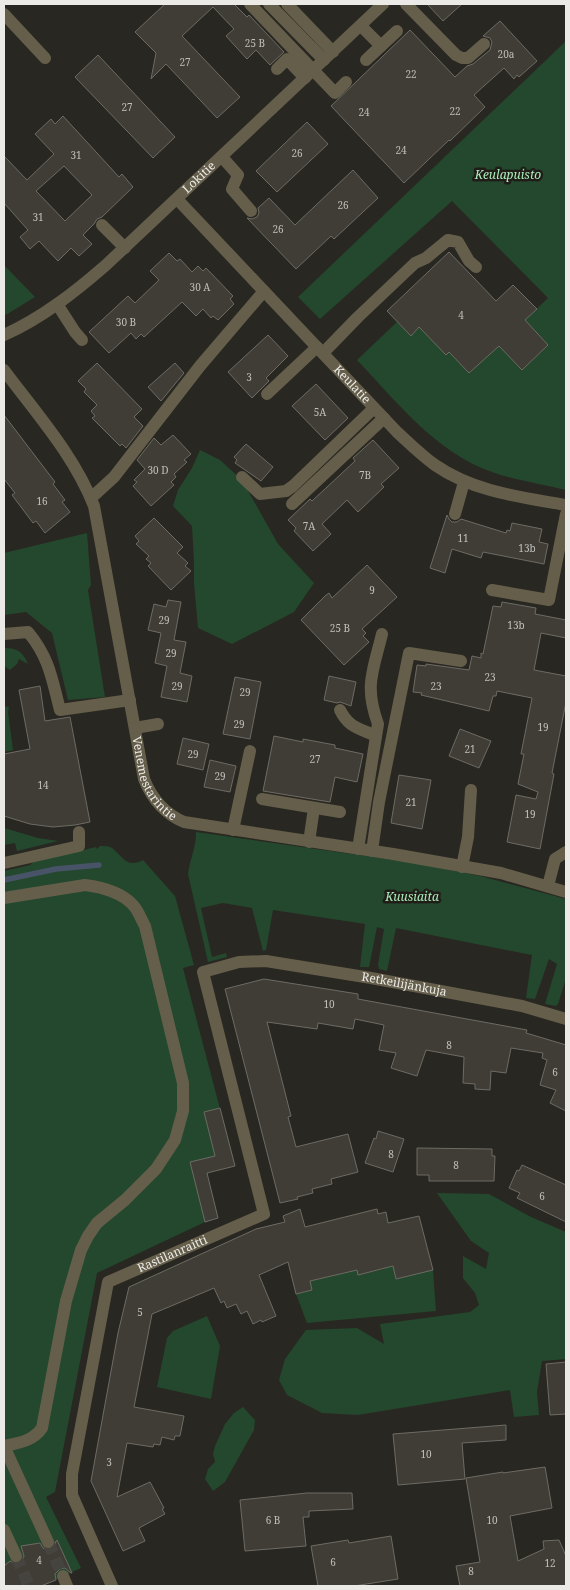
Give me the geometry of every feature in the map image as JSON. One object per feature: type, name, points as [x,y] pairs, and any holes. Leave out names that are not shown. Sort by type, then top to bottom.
[{"type":"street","points":[[250,4],[309,74]]},
{"type":"street","points":[[268,4],[328,56]]},
{"type":"street","points":[[287,4],[328,56]]},
{"type":"street","name":"Lokitie","points":[[4,335],[57,304],[84,284],[125,248],[384,4]]},
{"type":"street","points":[[406,4],[456,55],[468,58],[484,44]]},
{"type":"street","points":[[4,14],[44,58]]},
{"type":"street","points":[[361,26],[381,46]]},
{"type":"street","points":[[366,60],[397,31]]},
{"type":"street","points":[[277,69],[287,59],[335,93],[346,82]]},
{"type":"street","points":[[222,157],[238,175],[232,189],[251,211]]},
{"type":"street","name":"Keulatie","points":[[177,199],[374,408],[433,464],[464,482],[505,495],[566,505]]},
{"type":"street","points":[[102,225],[125,248]]},
{"type":"street","points":[[267,394],[358,317],[415,263],[426,258],[448,240],[458,242],[476,267]]},
{"type":"street","points":[[91,498],[114,477],[200,366],[264,291]]},
{"type":"street","points":[[57,304],[82,340]]},
{"type":"street","name":"Venemestarintie","points":[[4,370],[69,458],[91,498],[99,527],[144,779],[154,799],[163,808],[184,822],[502,873],[566,892]]},
{"type":"street","points":[[242,477],[260,494],[286,491],[374,408]]},
{"type":"street","points":[[292,504],[384,418]]},
{"type":"street","points":[[455,514],[464,482]]},
{"type":"street","points":[[492,590],[549,600],[566,514]]},
{"type":"street","points":[[4,634],[28,632],[50,667],[60,710],[130,700]]},
{"type":"street","points":[[358,849],[378,724],[372,708],[370,692],[371,675],[382,634]]},
{"type":"street","points":[[372,851],[379,802],[409,654],[461,661]]},
{"type":"street","points":[[340,710],[345,720],[351,725],[376,736]]},
{"type":"street","points":[[135,728],[158,724]]},
{"type":"street","points":[[233,830],[250,751]]},
{"type":"street","points":[[462,867],[468,837],[471,790]]},
{"type":"street","points":[[262,799],[340,812]]},
{"type":"street","points":[[309,842],[314,808]]},
{"type":"street","points":[[4,863],[79,846],[78,832]]},
{"type":"street","points":[[548,886],[555,859],[566,852]]},
{"type":"street","points":[[4,898],[85,885],[115,892],[133,904],[145,926],[183,1083],[183,1111],[171,1146],[156,1169],[125,1200],[97,1223],[81,1250],[66,1302],[42,1428],[37,1435],[25,1442],[4,1446],[48,1542]]},
{"type":"street","name":"Retkeilijänkuja","points":[[240,962],[266,961],[371,978],[522,1006],[566,1019]]},
{"type":"street","name":"Rastilanraitti","points":[[112,1586],[72,1494],[72,1474],[108,1282],[264,1214],[203,972],[240,962]]},
{"type":"street","points":[[4,1530],[16,1556]]},
{"type":"green space","name":"Keulapuisto","points":[[566,41],[566,490],[492,472],[452,452],[402,409],[357,360],[397,322],[411,336],[422,324],[446,355],[449,352],[469,373],[499,345],[522,370],[548,345],[525,320],[548,298],[452,201],[320,319],[298,297]]},
{"type":"green space","points":[[4,265],[35,297],[4,316]]},
{"type":"green space","points":[[200,450],[220,460],[242,480],[278,544],[314,583],[294,612],[232,644],[198,628],[192,526],[173,506],[178,490],[192,468]]},
{"type":"green space","points":[[87,533],[91,585],[88,590],[105,697],[68,700],[52,633],[26,612],[4,615],[4,553]]},
{"type":"green space","points":[[4,648],[19,652],[24,656],[28,664],[19,659],[17,664],[10,670],[4,666]]},
{"type":"green space","points":[[4,706],[9,707],[13,750],[4,752]]},
{"type":"green space","points":[[4,828],[38,838],[58,841],[17,851],[15,843],[4,845]]},
{"type":"green space","name":"Kuusiaita","points":[[196,832],[415,863],[480,876],[566,899],[566,978],[558,1004],[556,1006],[545,1004],[557,964],[549,959],[535,999],[526,998],[532,955],[396,928],[387,971],[379,969],[378,965],[384,929],[377,927],[369,967],[360,967],[365,924],[273,910],[266,950],[263,951],[252,908],[223,903],[201,908],[212,957],[226,953],[227,957],[208,962],[188,874]]},
{"type":"green space","points":[[100,846],[112,848],[129,862],[133,863],[143,860],[175,896],[194,965],[183,968],[235,1166],[218,1170],[217,1166],[206,1170],[218,1218],[205,1222],[97,1273],[55,1492],[46,1497],[81,1568],[41,1586],[4,1586],[4,871],[96,847],[97,849]]},
{"type":"green space","points":[[437,1193],[489,1194],[531,1217],[566,1232],[566,1359],[542,1361],[537,1392],[539,1415],[514,1417],[510,1390],[358,1415],[322,1413],[287,1395],[279,1380],[285,1359],[306,1330],[357,1328],[384,1344],[380,1324],[470,1312],[479,1305],[475,1293],[463,1278],[463,1256],[486,1269],[489,1253],[471,1241]]},
{"type":"green space","points":[[383,1263],[433,1270],[436,1311],[307,1323],[296,1294],[312,1290],[310,1281],[357,1270],[358,1275],[384,1269]]},
{"type":"green space","points":[[207,1316],[220,1346],[211,1399],[157,1387],[167,1338],[173,1331]]},
{"type":"green space","points":[[243,1407],[255,1420],[254,1430],[225,1482],[213,1491],[205,1479],[208,1469],[215,1462],[213,1454],[215,1446],[225,1424],[234,1413]]},
{"type":"building","points":[[165,4],[234,4],[247,17],[249,15],[284,52],[270,65],[256,50],[247,59],[226,36],[234,29],[213,7],[182,36],[240,97],[217,118],[166,64],[151,79],[156,53],[135,32]]},
{"type":"building","points":[[427,4],[462,4],[443,21]]},
{"type":"building","points":[[500,21],[537,61],[519,77],[517,75],[514,79],[504,68],[474,95],[485,107],[404,183],[331,106],[410,30],[455,77],[490,50],[492,42],[490,38],[483,36]]},
{"type":"building","points":[[98,55],[175,137],[153,158],[75,77]]},
{"type":"building","points":[[63,116],[119,177],[122,174],[133,187],[102,217],[97,219],[83,235],[92,244],[79,256],[71,248],[58,261],[39,241],[30,249],[20,237],[28,230],[4,203],[4,156],[27,180],[54,154],[35,134],[51,119],[55,124]],"holes":[[[64,166],[92,195],[65,221],[36,191]]]},
{"type":"building","points":[[307,122],[328,144],[277,192],[256,171]]},
{"type":"building","points":[[353,170],[378,198],[334,239],[331,236],[296,269],[247,218],[257,217],[259,213],[258,208],[269,198],[295,225]]},
{"type":"building","points":[[449,252],[496,301],[513,285],[537,309],[525,320],[548,345],[522,370],[499,346],[469,373],[449,352],[446,355],[419,327],[411,336],[387,311]]},
{"type":"building","points":[[169,253],[177,261],[180,259],[192,272],[198,266],[203,271],[206,268],[233,296],[230,299],[234,304],[218,320],[213,316],[211,318],[203,309],[196,316],[182,302],[144,337],[141,334],[136,339],[131,333],[109,353],[89,332],[128,296],[135,303],[159,280],[150,271]]},
{"type":"building","points":[[268,335],[288,356],[266,378],[269,381],[252,398],[228,372]]},
{"type":"building","points":[[97,363],[142,409],[134,417],[143,426],[126,448],[122,444],[120,446],[92,418],[95,416],[91,411],[97,405],[84,392],[86,389],[78,381]]},
{"type":"building","points":[[175,363],[184,373],[161,401],[148,387]]},
{"type":"building","points":[[316,384],[348,418],[325,440],[292,406]]},
{"type":"building","points":[[4,415],[55,482],[53,484],[65,500],[62,502],[70,512],[45,533],[36,521],[33,523],[12,495],[15,493],[4,479]]},
{"type":"building","points":[[173,435],[191,454],[184,460],[187,462],[174,474],[176,477],[171,482],[174,485],[151,506],[133,486],[137,482],[134,480],[145,469],[137,460],[154,438],[161,445]]},
{"type":"building","points":[[373,440],[399,468],[381,484],[384,487],[358,512],[347,500],[322,524],[331,534],[313,551],[294,531],[296,528],[288,520],[310,499],[312,501],[355,461],[353,458]]},
{"type":"building","points":[[246,444],[273,467],[261,481],[235,463],[237,460],[234,457]]},
{"type":"building","points":[[447,515],[452,522],[457,522],[461,519],[506,533],[507,530],[510,531],[512,523],[542,529],[539,542],[548,544],[544,564],[483,552],[481,558],[452,549],[445,573],[430,568]]},
{"type":"building","points":[[154,518],[183,547],[177,553],[188,563],[185,566],[191,571],[171,590],[148,566],[151,563],[146,559],[149,556],[136,544],[139,541],[135,536]]},
{"type":"building","points":[[367,565],[397,597],[362,629],[366,633],[363,636],[369,642],[344,665],[301,620],[325,596],[329,593],[332,598]]},
{"type":"building","points":[[168,600],[181,602],[174,640],[186,642],[180,673],[192,676],[187,702],[161,697],[167,666],[155,663],[161,633],[148,630],[154,604],[166,607]]},
{"type":"building","points":[[502,602],[536,608],[535,614],[566,620],[566,638],[541,633],[534,670],[566,676],[566,702],[540,849],[507,842],[516,795],[536,799],[538,792],[518,784],[524,754],[521,754],[532,698],[497,691],[496,696],[493,696],[489,711],[413,692],[417,665],[426,666],[426,664],[469,670],[472,656],[481,658],[493,606],[501,607]]},
{"type":"building","points":[[329,676],[356,682],[351,706],[340,702],[324,700]]},
{"type":"building","points":[[235,677],[261,682],[250,739],[223,734]]},
{"type":"building","points":[[40,686],[45,721],[70,717],[90,822],[53,827],[30,824],[4,816],[4,754],[30,749],[19,690]]},
{"type":"building","points":[[460,729],[491,741],[479,768],[449,756]]},
{"type":"building","points":[[274,736],[303,742],[303,739],[335,745],[335,748],[363,754],[357,782],[335,777],[330,802],[263,791]]},
{"type":"building","points":[[183,738],[209,744],[203,770],[177,764]]},
{"type":"building","points":[[210,760],[236,766],[230,792],[204,787]]},
{"type":"building","points":[[399,775],[431,780],[422,829],[391,823]]},
{"type":"building","points":[[264,979],[358,994],[358,999],[527,1030],[526,1033],[566,1045],[566,1111],[550,1103],[556,1090],[540,1085],[547,1060],[542,1058],[543,1053],[511,1048],[506,1073],[491,1071],[490,1090],[475,1089],[475,1084],[463,1083],[464,1057],[426,1050],[417,1076],[391,1068],[396,1053],[379,1050],[384,1025],[355,1019],[353,1029],[318,1023],[317,1029],[267,1022],[291,1116],[288,1117],[296,1147],[348,1134],[358,1172],[331,1179],[332,1184],[312,1189],[313,1193],[280,1203],[225,989]]},
{"type":"building","points":[[220,1108],[235,1166],[207,1173],[218,1218],[205,1222],[190,1162],[215,1156],[204,1112]]},
{"type":"building","points":[[378,1131],[404,1139],[393,1172],[365,1163]]},
{"type":"building","points":[[417,1148],[492,1149],[492,1156],[495,1156],[494,1181],[429,1181],[429,1175],[417,1175]]},
{"type":"building","points":[[522,1165],[566,1185],[566,1222],[517,1198],[520,1193],[509,1188],[517,1170],[519,1171]]},
{"type":"building","points":[[300,1209],[305,1227],[377,1209],[378,1214],[386,1212],[388,1223],[419,1216],[433,1270],[396,1279],[393,1266],[358,1275],[357,1270],[310,1281],[312,1290],[296,1294],[288,1262],[259,1275],[276,1316],[262,1322],[261,1320],[253,1324],[247,1311],[241,1314],[236,1304],[227,1308],[224,1301],[221,1303],[214,1288],[152,1314],[134,1407],[184,1416],[180,1436],[175,1436],[174,1440],[162,1437],[160,1445],[154,1444],[153,1447],[127,1443],[117,1497],[150,1482],[164,1508],[162,1509],[165,1514],[139,1528],[145,1541],[123,1551],[91,1481],[118,1333],[129,1287],[256,1229],[285,1222],[283,1216]]},
{"type":"building","points":[[566,1362],[566,1414],[550,1415],[546,1364]]},
{"type":"building","points":[[506,1425],[506,1440],[462,1443],[465,1479],[398,1485],[393,1434]]},
{"type":"building","points":[[545,1467],[552,1508],[510,1516],[518,1561],[544,1549],[543,1541],[559,1540],[566,1556],[566,1586],[460,1586],[456,1566],[480,1562],[466,1478]]},
{"type":"building","points":[[307,1493],[352,1493],[353,1509],[309,1511],[309,1517],[303,1517],[306,1546],[245,1551],[240,1500]]},
{"type":"building","points":[[391,1536],[398,1579],[354,1586],[318,1586],[311,1546],[348,1540],[349,1543]]},
{"type":"building","points":[[57,1540],[72,1573],[65,1568],[60,1569],[55,1574],[56,1580],[41,1586],[4,1586],[4,1566],[10,1561],[16,1564],[22,1561],[24,1556],[21,1546],[40,1543],[43,1548],[48,1550],[54,1547]]},
{"type":"waterway","points":[[4,880],[56,869],[99,865]]},
{"type":"tunnel","points":[[48,1542],[63,1576]]},
{"type":"tunnel","points":[[16,1556],[29,1586]]}]
